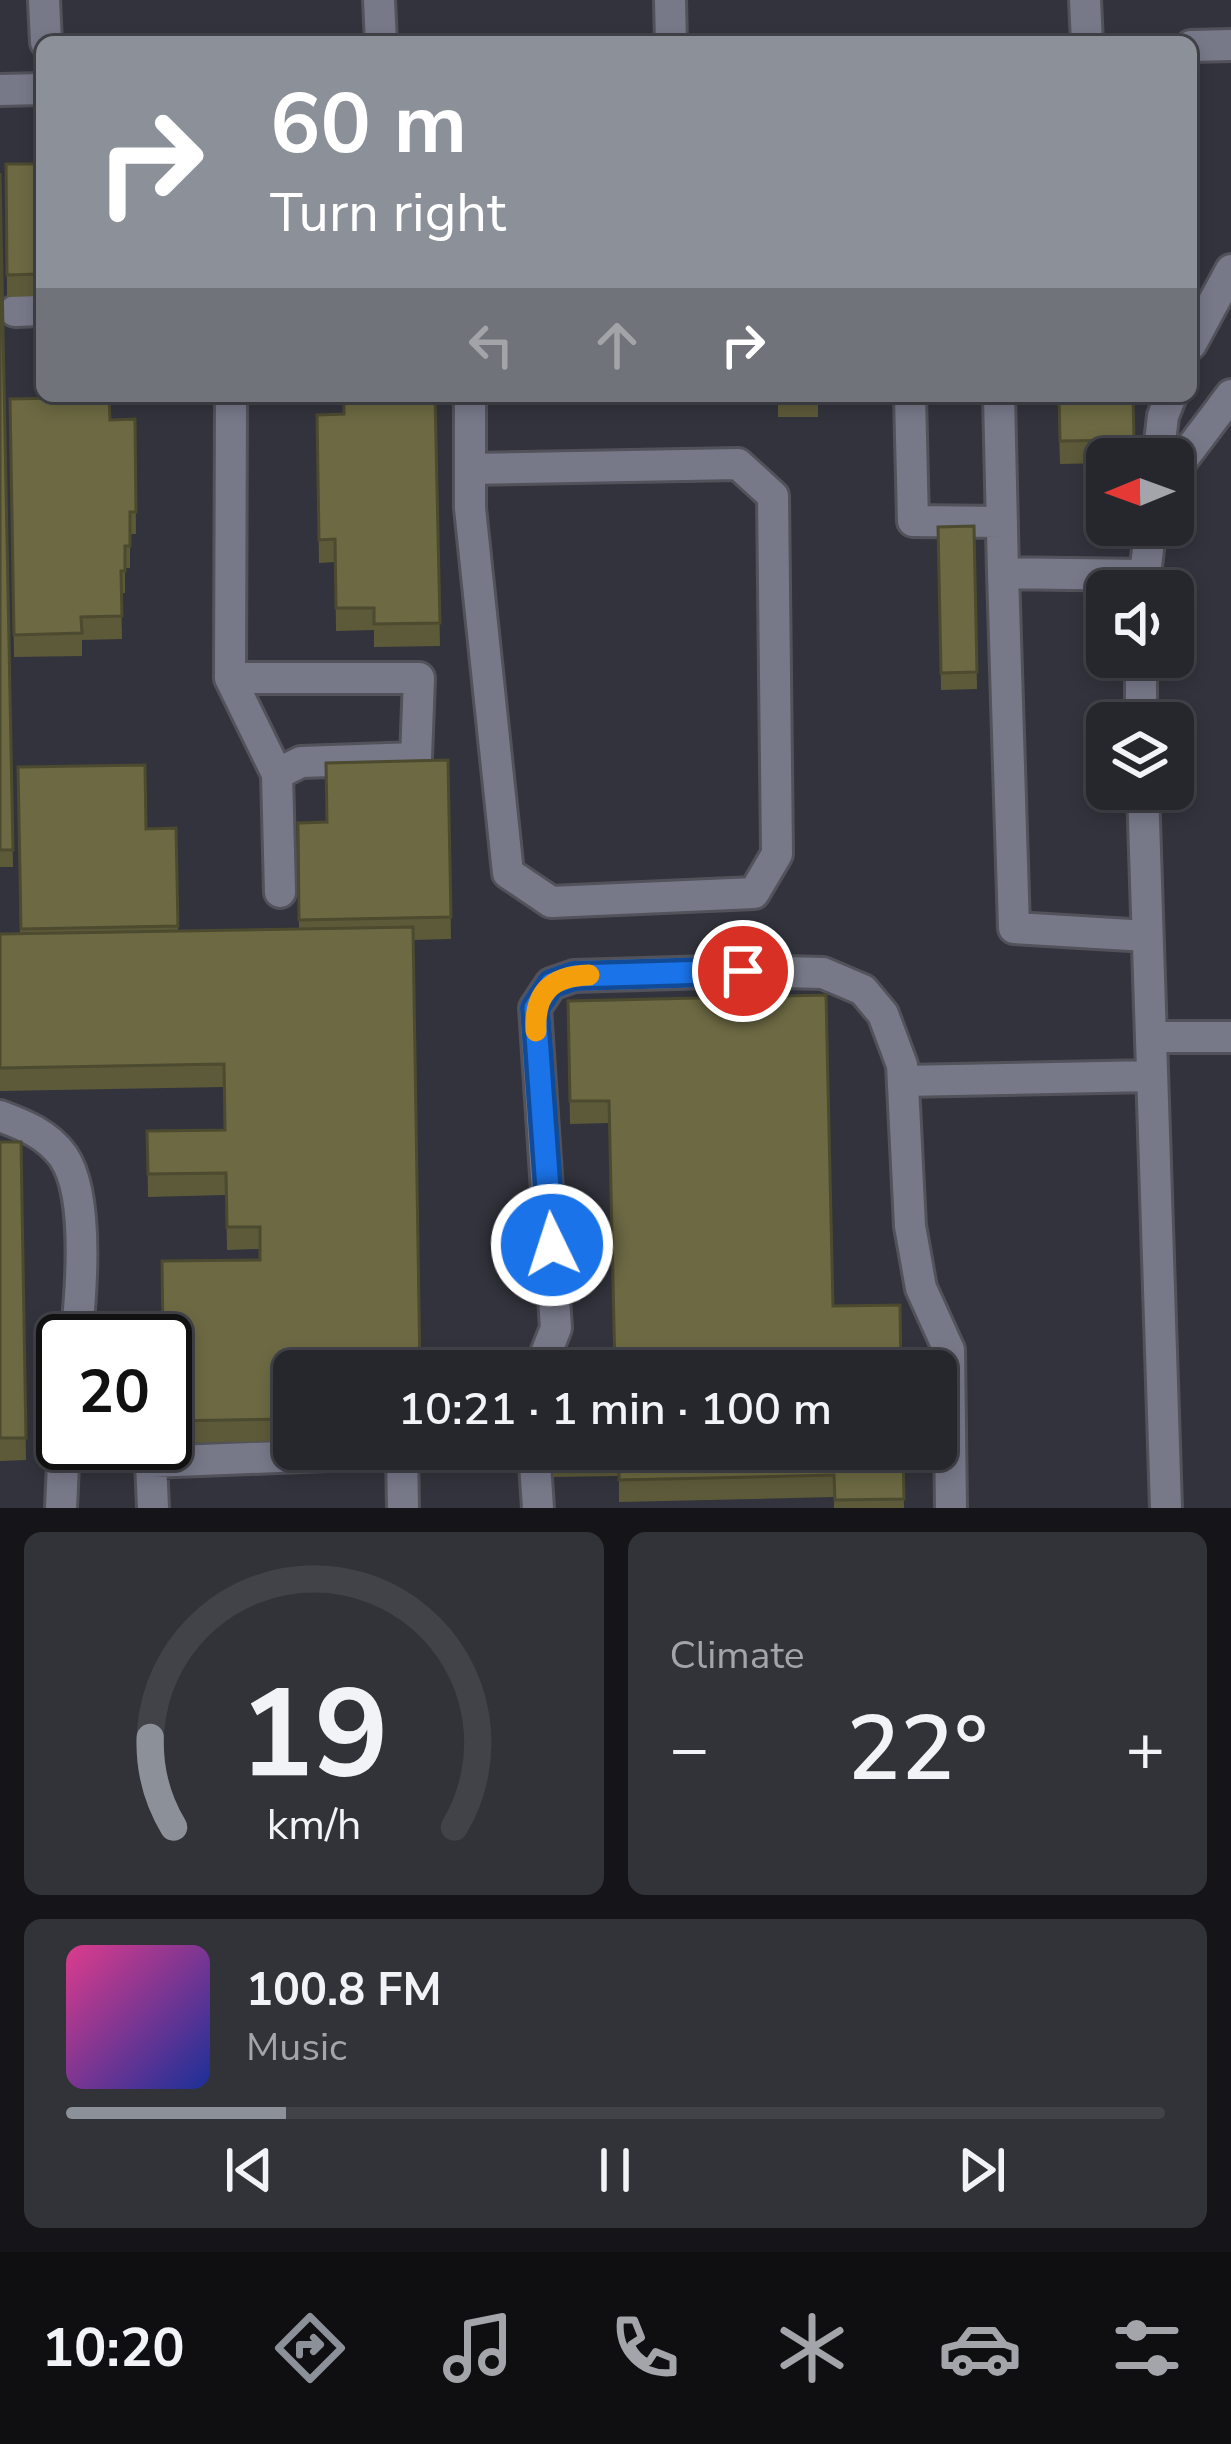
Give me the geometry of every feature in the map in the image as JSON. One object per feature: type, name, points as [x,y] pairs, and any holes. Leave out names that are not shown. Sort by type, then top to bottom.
[{"type":"street","points":[[44,0],[46,36]]},
{"type":"street","points":[[379,0],[381,36]]},
{"type":"street","points":[[670,0],[671,36]]},
{"type":"street","points":[[1085,0],[1087,36]]},
{"type":"street","points":[[1197,46],[1231,45]]},
{"type":"street","points":[[0,90],[36,89]]},
{"type":"street","points":[[1197,333],[1231,270]]},
{"type":"street","points":[[231,402],[230,678],[277,774],[280,892]]},
{"type":"street","points":[[470,402],[470,470],[470,508],[508,873],[551,902],[754,893],[777,854],[773,496],[738,464],[470,470]]},
{"type":"street","points":[[910,402],[913,521],[1002,522]]},
{"type":"street","points":[[999,402],[1015,928],[1147,936]]},
{"type":"street","points":[[1160,438],[1169,402]]},
{"type":"street","points":[[1194,446],[1228,405]]},
{"type":"street","points":[[1003,573],[1086,579]]},
{"type":"street","points":[[230,678],[419,677],[416,758],[301,762],[277,774]]},
{"type":"street","points":[[1144,810],[1166,1508]]},
{"type":"street","points":[[547,1350],[556,1328],[535,1008],[551,984],[574,976],[823,973],[863,990],[883,1014],[902,1065],[910,1226],[921,1288],[949,1349],[951,1508]]},
{"type":"street","points":[[1151,1037],[1231,1037]]},
{"type":"street","points":[[904,1082],[1152,1076]]},
{"type":"street","points":[[0,1116],[47,1138],[65,1159],[74,1181],[79,1216],[77,1314]]},
{"type":"street","points":[[153,1508],[151,1462],[402,1452],[403,1508]]},
{"type":"street","points":[[61,1508],[63,1470]]},
{"type":"street","points":[[535,1470],[538,1508]]},
{"type":"building","points":[[6,164],[36,164],[36,274],[7,275]]},
{"type":"building","points":[[0,173],[13,850],[0,850]]},
{"type":"building","points":[[10,399],[109,402],[110,420],[135,419],[136,512],[130,512],[130,546],[125,546],[125,571],[121,571],[122,616],[81,617],[82,633],[14,635]]},
{"type":"building","points":[[344,402],[435,402],[440,623],[374,624],[374,608],[336,608],[335,539],[319,540],[317,415],[344,414]]},
{"type":"building","points":[[1059,402],[1133,402],[1134,438],[1060,441]]},
{"type":"building","points":[[974,526],[977,672],[941,673],[938,527]]},
{"type":"building","points":[[448,760],[451,917],[299,920],[298,823],[327,822],[326,763]]},
{"type":"building","points":[[145,765],[146,829],[176,828],[178,926],[21,929],[18,767]]},
{"type":"building","points":[[413,927],[420,1350],[273,1350],[273,1419],[192,1421],[192,1314],[163,1314],[162,1261],[260,1260],[260,1227],[227,1227],[226,1173],[148,1174],[147,1131],[225,1130],[224,1064],[0,1068],[0,934]]},
{"type":"building","points":[[826,995],[833,1306],[900,1305],[901,1350],[615,1350],[609,1101],[570,1101],[568,1001]]},
{"type":"building","points":[[0,1142],[21,1142],[26,1438],[0,1438]]},
{"type":"building","points":[[619,1470],[903,1470],[904,1499],[835,1500],[834,1475],[619,1480]]},
{"type":"slow traffic","points":[[536,1031],[535,1008],[551,984],[589,975]]},
{"type":"route","points":[[552,1245],[535,1008],[551,984],[574,976],[743,971]]}]
